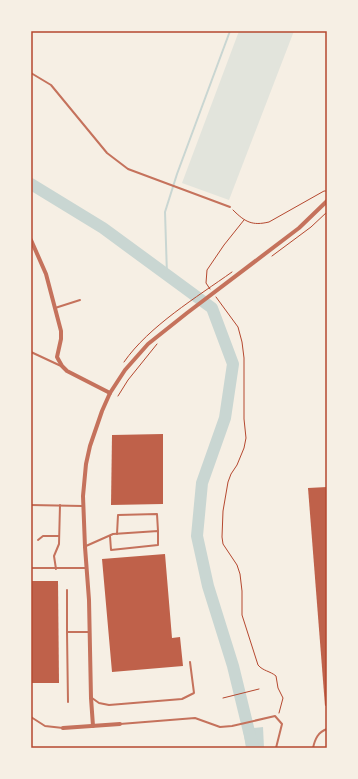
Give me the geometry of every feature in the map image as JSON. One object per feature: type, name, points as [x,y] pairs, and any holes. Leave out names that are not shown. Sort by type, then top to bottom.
[{"type":"street","points":[[93,726],[89,600],[85,547],[84,506],[86,464],[90,446],[110,393],[125,370],[148,344],[213,292],[299,228],[327,201]]},
{"type":"street","points":[[31,240],[46,274],[61,331],[61,339],[57,357],[66,371],[110,393]]},
{"type":"street","points":[[62,728],[120,724]]},
{"type":"lane","points":[[31,74],[51,85],[107,153],[128,169],[230,207]]},
{"type":"lane","points":[[55,308],[80,300]]},
{"type":"lane","points":[[31,352],[62,366]]},
{"type":"lane","points":[[31,505],[84,506]]},
{"type":"lane","points":[[56,569],[54,556],[59,544],[60,505]]},
{"type":"lane","points":[[110,536],[111,550],[158,545],[156,514],[118,515],[117,534]]},
{"type":"lane","points":[[85,547],[117,534],[158,531]]},
{"type":"lane","points":[[38,540],[44,536],[59,536]]},
{"type":"lane","points":[[31,568],[86,568]]},
{"type":"lane","points":[[67,590],[68,702]]},
{"type":"lane","points":[[67,632],[90,632]]},
{"type":"lane","points":[[91,698],[99,703],[108,705],[182,699],[194,693],[190,662]]},
{"type":"lane","points":[[120,724],[195,718],[220,727],[275,716],[282,724],[276,748]]},
{"type":"lane","points":[[31,717],[45,726],[62,728]]},
{"type":"lane","points":[[313,748],[315,740],[321,731],[327,730]]},
{"type":"path","points":[[230,207],[244,220],[256,224],[269,222],[324,191],[327,191]]},
{"type":"path","points":[[213,292],[206,283],[207,270],[224,245],[244,220]]},
{"type":"path","points":[[183,308],[235,269]]},
{"type":"path","points":[[216,297],[238,326],[244,358],[244,419],[246,438],[244,448],[228,482],[223,511],[223,544],[237,565],[240,574],[242,615],[258,665],[261,669],[272,672],[276,676],[279,692],[283,698],[277,719]]},
{"type":"path","points":[[118,396],[128,380],[161,341]]},
{"type":"path","points":[[223,698],[259,689]]},
{"type":"shaded area","points":[[239,31],[294,31],[229,200],[182,183]]},
{"type":"shaded area","points":[[263,727],[264,748],[246,748],[243,729]]},
{"type":"building","points":[[163,434],[163,504],[111,505],[112,435]]},
{"type":"building","points":[[327,487],[327,705],[325,706],[308,488]]},
{"type":"building","points":[[165,554],[172,638],[180,637],[183,666],[112,672],[102,559]]},
{"type":"building","points":[[31,581],[58,581],[59,683],[31,683]]},
{"type":"waterway","points":[[167,275],[165,212],[177,174],[230,31]]},
{"type":"waterway","points":[[31,184],[103,228],[212,308],[233,364],[225,418],[202,483],[197,536],[208,586],[233,666],[253,748]]}]
